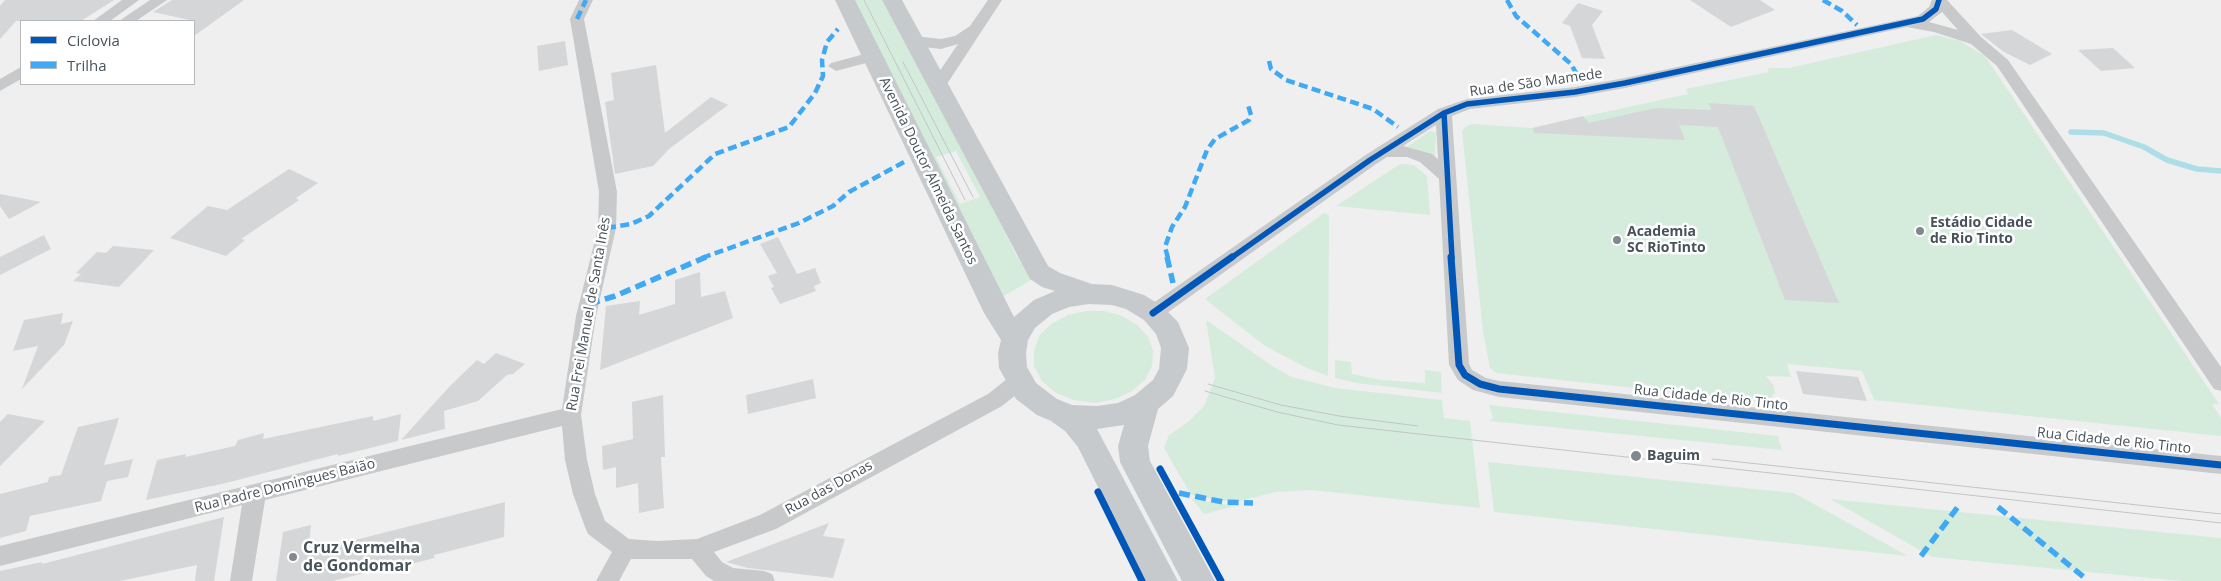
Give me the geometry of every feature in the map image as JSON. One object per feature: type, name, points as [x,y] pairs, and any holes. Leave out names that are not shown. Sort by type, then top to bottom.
[{"type":"main road","name":"Avenida Doutor Almeida Santos","points":[[845,0],[997,313],[1015,339]]},
{"type":"main road","points":[[892,0],[1039,272],[1051,280],[1089,294]]},
{"type":"main road","points":[[1089,294],[1112,295],[1135,302],[1153,313],[1168,329],[1175,348],[1173,369],[1163,388],[1145,403],[1122,414],[1097,418],[1071,416],[1060,412],[1036,400],[1019,381],[1014,368],[1012,353],[1015,339],[1026,321],[1043,307],[1065,298],[1089,294]]},
{"type":"main road","points":[[1145,403],[1133,446],[1136,462],[1199,581]]},
{"type":"main road","points":[[1060,412],[1075,423],[1088,439],[1162,581]]},
{"type":"street","points":[[102,20],[132,0]]},
{"type":"street","points":[[128,20],[160,0]]},
{"type":"street","name":"Rua Frei Manuel de Santa Inês","points":[[586,0],[576,19],[608,192],[607,228],[586,316],[571,416],[578,468],[584,494],[596,527],[625,549]]},
{"type":"street","points":[[939,84],[995,0]]},
{"type":"street","points":[[1939,0],[1976,40],[2003,63],[2221,383]]},
{"type":"street","name":"Rua de São Mamede","points":[[1153,313],[1384,151],[1444,113],[1467,104],[1575,92],[1625,83],[1907,23],[1923,19],[1931,14],[1939,0]]},
{"type":"street","points":[[1907,23],[1942,30],[1976,40]]},
{"type":"street","points":[[914,41],[941,44],[951,42],[960,39],[978,26]]},
{"type":"street","points":[[836,66],[872,57]]},
{"type":"street","points":[[0,86],[20,73]]},
{"type":"street","name":"Rua Cidade de Rio Tinto","points":[[1444,113],[1459,365],[1465,375],[1480,384],[1499,389],[2221,465]]},
{"type":"street","points":[[1384,151],[1408,152],[1426,158],[1447,177]]},
{"type":"street","name":"Rua das Donas","points":[[625,549],[657,551],[697,549],[768,522],[995,400],[1019,381]]},
{"type":"street","name":"Rua Padre Domingues Baião","points":[[0,556],[571,416]]},
{"type":"street","points":[[241,581],[255,494]]},
{"type":"street","points":[[607,581],[625,549]]},
{"type":"street","points":[[697,549],[714,569],[729,578],[764,581]]},
{"type":"green space","points":[[854,0],[882,0],[987,196],[1016,255],[1033,279],[1002,297]],"holes":[[[956,151],[980,197],[960,204],[936,157]]]},
{"type":"green space","points":[[1936,35],[1960,41],[1985,56],[2219,404],[2212,404],[2221,418],[2221,436],[1874,400],[1862,371],[1787,364],[1791,377],[1766,376],[1774,386],[1775,393],[1769,400],[1754,401],[1496,373],[1490,368],[1483,332],[1462,131],[1465,127],[1472,124],[1531,128],[1688,94],[1686,89],[1769,72],[1767,70],[1770,68],[1789,68]]},
{"type":"green space","points":[[1430,131],[1436,132],[1435,158],[1407,147]]},
{"type":"green space","points":[[1400,164],[1414,165],[1427,176],[1430,215],[1336,206]]},
{"type":"green space","points":[[1324,213],[1329,215],[1328,376],[1307,368],[1265,346],[1205,299]]},
{"type":"green space","points":[[1086,311],[1105,311],[1122,316],[1137,325],[1148,337],[1153,351],[1152,366],[1145,380],[1132,391],[1115,399],[1095,403],[1074,400],[1056,393],[1042,381],[1034,366],[1034,351],[1039,336],[1051,324],[1068,315]]},
{"type":"green space","points":[[1206,320],[1277,369],[1292,377],[1335,388],[1442,400],[1444,418],[1470,421],[1480,508],[1311,490],[1276,492],[1240,501],[1222,501],[1191,495],[1164,448],[1169,435],[1188,422],[1204,406],[1215,378]]},
{"type":"green space","points":[[1335,360],[1351,362],[1352,374],[1381,380],[1425,383],[1425,370],[1441,372],[1442,393],[1356,383],[1335,378]]},
{"type":"green space","points":[[1489,405],[1778,436],[1782,450],[1489,421],[1493,418]]},
{"type":"green space","points":[[1488,462],[1794,493],[1908,556],[1494,512]]},
{"type":"green space","points":[[1192,499],[1235,506],[1204,514]]},
{"type":"green space","points":[[1830,499],[2221,538],[2221,581],[2182,581],[1932,557]]},
{"type":"building","points":[[5,0],[114,0],[83,20],[16,21],[0,39],[0,6]]},
{"type":"building","points":[[172,0],[244,0],[195,35],[195,20],[153,12]]},
{"type":"building","points":[[1690,0],[1760,0],[1775,10],[1731,27]]},
{"type":"building","points":[[1578,3],[1603,11],[1592,25],[1605,59],[1582,58],[1570,26],[1562,23]]},
{"type":"building","points":[[2012,30],[2052,54],[2030,65],[2004,52],[1981,34]]},
{"type":"building","points":[[565,41],[568,65],[539,71],[537,46]]},
{"type":"building","points":[[2113,48],[2135,68],[2101,71],[2078,50]]},
{"type":"building","points":[[656,65],[665,133],[711,97],[728,105],[669,149],[653,166],[615,174],[605,102],[614,100],[611,73]]},
{"type":"building","points":[[1709,103],[1754,106],[1839,303],[1785,300],[1718,127],[1679,125],[1685,140],[1534,133],[1533,128],[1583,116],[1589,123],[1655,108],[1711,110]]},
{"type":"building","points":[[289,169],[318,183],[296,198],[299,200],[241,239],[245,240],[226,256],[170,238],[208,206],[227,210]]},
{"type":"building","points":[[0,194],[41,202],[9,219],[0,206]]},
{"type":"building","points":[[44,235],[51,249],[0,275],[0,257]]},
{"type":"building","points":[[778,237],[797,274],[815,268],[821,283],[814,286],[816,291],[780,304],[771,288],[774,287],[768,276],[777,273],[760,244]]},
{"type":"building","points":[[113,246],[154,250],[119,287],[73,281],[81,274],[76,273],[97,252],[106,253]]},
{"type":"building","points":[[700,272],[701,297],[725,291],[733,318],[600,370],[606,306],[640,301],[639,315],[675,304],[675,280]]},
{"type":"building","points":[[63,313],[61,324],[73,321],[64,345],[22,389],[38,346],[13,351],[24,320]]},
{"type":"building","points":[[496,353],[525,364],[513,374],[507,375],[478,401],[444,411],[445,429],[401,440],[450,386],[477,360],[484,364]]},
{"type":"building","points":[[1796,371],[1858,377],[1867,401],[1803,394]]},
{"type":"building","points":[[813,379],[816,398],[748,414],[746,395]]},
{"type":"building","points":[[663,395],[665,457],[661,457],[664,508],[639,513],[638,483],[616,488],[616,467],[603,470],[602,446],[633,439],[632,402]]},
{"type":"building","points":[[8,414],[45,421],[0,466],[0,422]]},
{"type":"building","points":[[401,414],[398,441],[338,456],[338,454],[226,483],[146,500],[157,460],[186,454],[185,457],[235,446],[238,440],[264,433],[263,439],[373,416],[373,421]]},
{"type":"building","points":[[119,418],[104,465],[133,459],[128,477],[107,481],[101,501],[30,516],[26,531],[0,538],[0,494],[48,482],[49,477],[61,475],[78,427]]},
{"type":"building","points":[[505,502],[504,537],[434,555],[434,558],[400,567],[400,564],[333,581],[276,581],[283,532],[311,525],[308,552]]},
{"type":"building","points":[[224,517],[214,581],[195,581],[197,565],[120,581],[0,581],[0,571],[42,562],[42,564]]},
{"type":"building","points":[[829,523],[823,536],[845,539],[833,578],[748,568],[726,562]]},
{"type":"waterway","points":[[2071,132],[2104,133],[2144,147],[2167,160],[2197,169],[2221,171]]},
{"type":"tram line","points":[[864,0],[965,200]]},
{"type":"tram line","points":[[903,62],[973,197]]},
{"type":"tram line","points":[[1208,384],[1281,405],[1339,416],[1418,426]]},
{"type":"tram line","points":[[1205,391],[1277,412],[1338,425],[2221,523]]},
{"type":"tram line","points":[[1712,459],[2221,514]]},
{"type":"marked path","points":[[577,19],[586,0]]},
{"type":"marked path","points":[[1507,0],[1516,16],[1571,64],[1580,80]]},
{"type":"marked path","points":[[1823,0],[1842,11],[1857,25]]},
{"type":"marked path","points":[[607,228],[631,224],[649,216],[715,154],[789,127],[815,93],[823,76],[822,60],[827,42],[838,29]]},
{"type":"marked path","points":[[1269,61],[1271,69],[1286,80],[1373,109],[1398,127]]},
{"type":"marked path","points":[[1173,283],[1165,247],[1172,227],[1185,207],[1207,150],[1215,139],[1249,120],[1251,115],[1248,105]]},
{"type":"marked path","points":[[589,304],[615,296],[688,263],[740,246],[799,223],[833,206],[849,192],[906,161]]},
{"type":"marked path","points":[[1179,493],[1223,502],[1253,503]]},
{"type":"marked path","points":[[1921,556],[1960,504]]},
{"type":"marked path","points":[[1998,507],[2085,578]]},
{"type":"cycle path","points":[[1153,313],[1370,160],[1444,113],[1467,104],[1575,92],[1625,83],[1923,19],[1936,9],[1939,0]]},
{"type":"cycle path","points":[[1444,113],[1459,365],[1465,375],[1480,384],[1499,389],[2221,465]]},
{"type":"cycle path","points":[[1160,469],[1221,581]]},
{"type":"cycle path","points":[[1098,492],[1142,581]]},
{"type":"place","name":"Estádio Cidade de Rio Tinto","points":[[1920,231]]},
{"type":"place","name":"Academia SC RioTinto","points":[[1617,240]]},
{"type":"place","name":"Baguim","points":[[1636,456]]},
{"type":"place","name":"Cruz Vermelha de Gondomar","points":[[293,557]]}]
